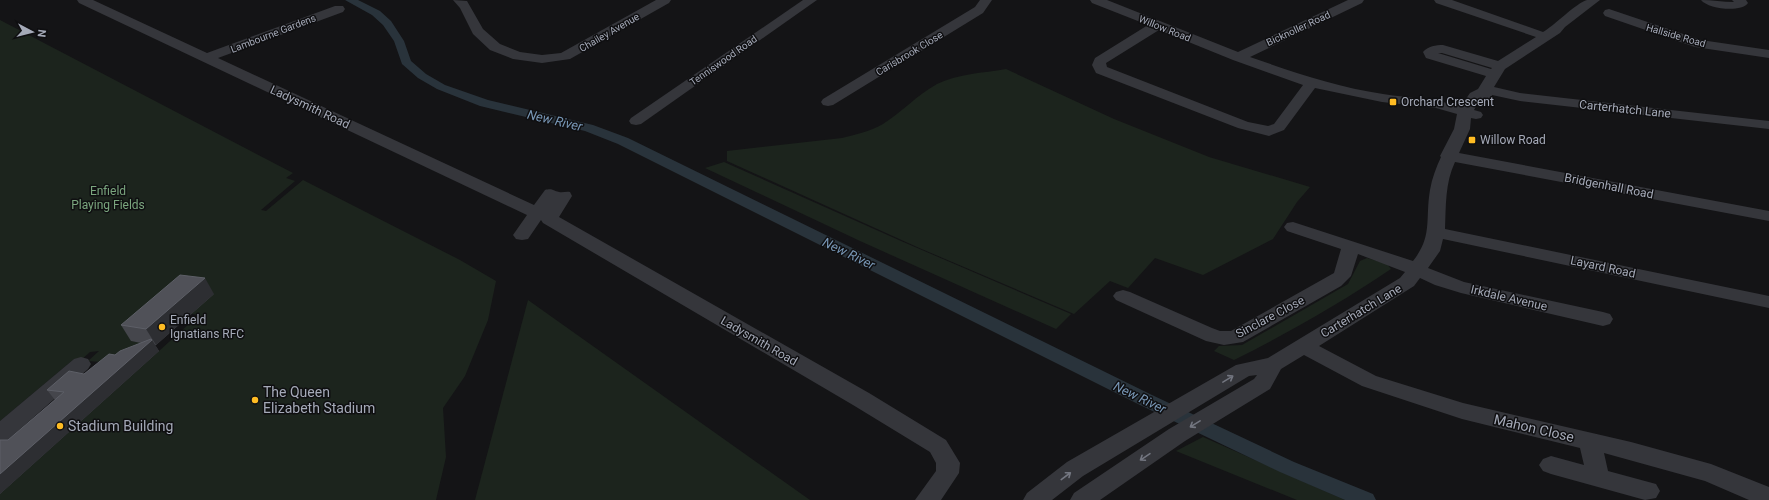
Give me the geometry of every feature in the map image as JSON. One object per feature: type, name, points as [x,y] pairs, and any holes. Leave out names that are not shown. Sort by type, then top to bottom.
[{"type":"street","name":"Ladysmith Road","points":[[83,0],[537,213],[557,195],[549,219],[553,222],[861,399],[938,446],[948,463],[947,473],[927,500]]},
{"type":"street","name":"Chailey Avenue","points":[[459,0],[466,7],[477,30],[491,46],[522,56],[552,60],[565,56],[665,0]]},
{"type":"street","name":"Tenniswood Road","points":[[636,121],[811,0]]},
{"type":"street","name":"Carisbrook Close","points":[[828,102],[979,10],[986,0]]},
{"type":"street","name":"Willow Road","points":[[1096,0],[1238,57],[1312,83],[1382,98],[1437,104],[1468,118]]},
{"type":"street","name":"Bicknoller Road","points":[[1238,57],[1358,0]]},
{"type":"street","points":[[1440,0],[1538,34]]},
{"type":"street","points":[[1484,91],[1497,70],[1524,49],[1556,30],[1560,24],[1594,0]]},
{"type":"street","points":[[1707,0],[1730,6],[1738,6],[1742,4],[1738,0]]},
{"type":"street","name":"Lambourne Gardens","points":[[206,58],[339,9]]},
{"type":"street","name":"Hallside Road","points":[[1609,13],[1700,44],[1769,54]]},
{"type":"street","points":[[1524,49],[1525,43],[1549,26],[1560,24]]},
{"type":"street","points":[[1158,25],[1146,31],[1100,61],[1099,65],[1101,70],[1243,125],[1257,129],[1269,130],[1279,127],[1312,83]]},
{"type":"street","name":"Carterhatch Lane","points":[[1035,500],[1076,469],[1243,370],[1274,364],[1407,282],[1418,270],[1431,251],[1436,232],[1438,190],[1448,156],[1468,118],[1486,98],[1484,91],[1520,97],[1769,125]]},
{"type":"street","name":"Bridgenhall Road","points":[[1448,156],[1769,216]]},
{"type":"street","points":[[522,235],[537,213]]},
{"type":"street","points":[[1293,227],[1394,260],[1418,270]]},
{"type":"street","name":"Layard Road","points":[[1436,232],[1769,302]]},
{"type":"street","name":"Sinclare Close","points":[[1123,296],[1205,333],[1218,338],[1229,339],[1236,337],[1334,282],[1342,276],[1351,246]]},
{"type":"street","name":"Irkdale Avenue","points":[[1418,270],[1442,281],[1461,287],[1603,319]]},
{"type":"street","name":"Mahon Close","points":[[1302,346],[1369,381],[1462,411],[1590,441],[1712,473],[1769,498]]},
{"type":"street","points":[[0,434],[81,364]]},
{"type":"street","name":"Carterhatch Lane","points":[[1082,500],[1177,435],[1262,384],[1274,364]]},
{"type":"street","points":[[1590,441],[1598,478]]},
{"type":"street","points":[[1551,465],[1648,491]]},
{"type":"green space","name":"Enfield Playing Fields","points":[[0,20],[293,173],[286,178],[295,181],[261,210],[266,211],[303,180],[460,260],[496,281],[488,320],[465,376],[443,408],[446,457],[436,500],[0,500],[0,494],[199,315],[192,314],[131,341],[146,343],[101,362],[88,361],[99,351],[90,352],[81,360],[74,359],[0,421]]},
{"type":"green space","points":[[1006,69],[1114,119],[1209,157],[1310,187],[1297,202],[1273,239],[1203,275],[1155,258],[1128,288],[1110,281],[1074,314],[917,247],[727,161],[727,151],[842,138],[873,129],[883,124],[937,84],[962,76]]},
{"type":"green space","points":[[724,162],[901,241],[1071,314],[1056,329],[860,241],[705,168]]},
{"type":"green space","points":[[1367,258],[1387,264],[1391,269],[1314,317],[1234,360],[1214,351],[1219,346],[1242,345],[1348,284],[1360,261]]},
{"type":"green space","points":[[528,300],[810,500],[475,500]]},
{"type":"green space","points":[[1203,437],[1345,500],[1297,500],[1176,451]]},
{"type":"building","points":[[180,275],[205,278],[146,329],[121,325]]},
{"type":"building","points":[[151,339],[152,340],[0,474],[0,440],[8,440],[64,392],[47,390],[69,371],[84,374],[109,354],[115,355],[120,351]]},
{"type":"waterway","name":"New River","points":[[350,0],[376,13],[387,23],[399,41],[406,62],[422,76],[441,87],[484,103],[589,128],[623,141],[1146,400],[1287,467],[1366,500]]},
{"type":"place","name":"Orchard Crescent","points":[[1393,102]]},
{"type":"place","name":"Willow Road","points":[[1472,140]]},
{"type":"place","name":"Enfield Ignatians RFC","points":[[162,327]]},
{"type":"place","name":"The Queen Elizabeth Stadium","points":[[255,400]]},
{"type":"place","name":"Stadium Building","points":[[60,426]]}]
